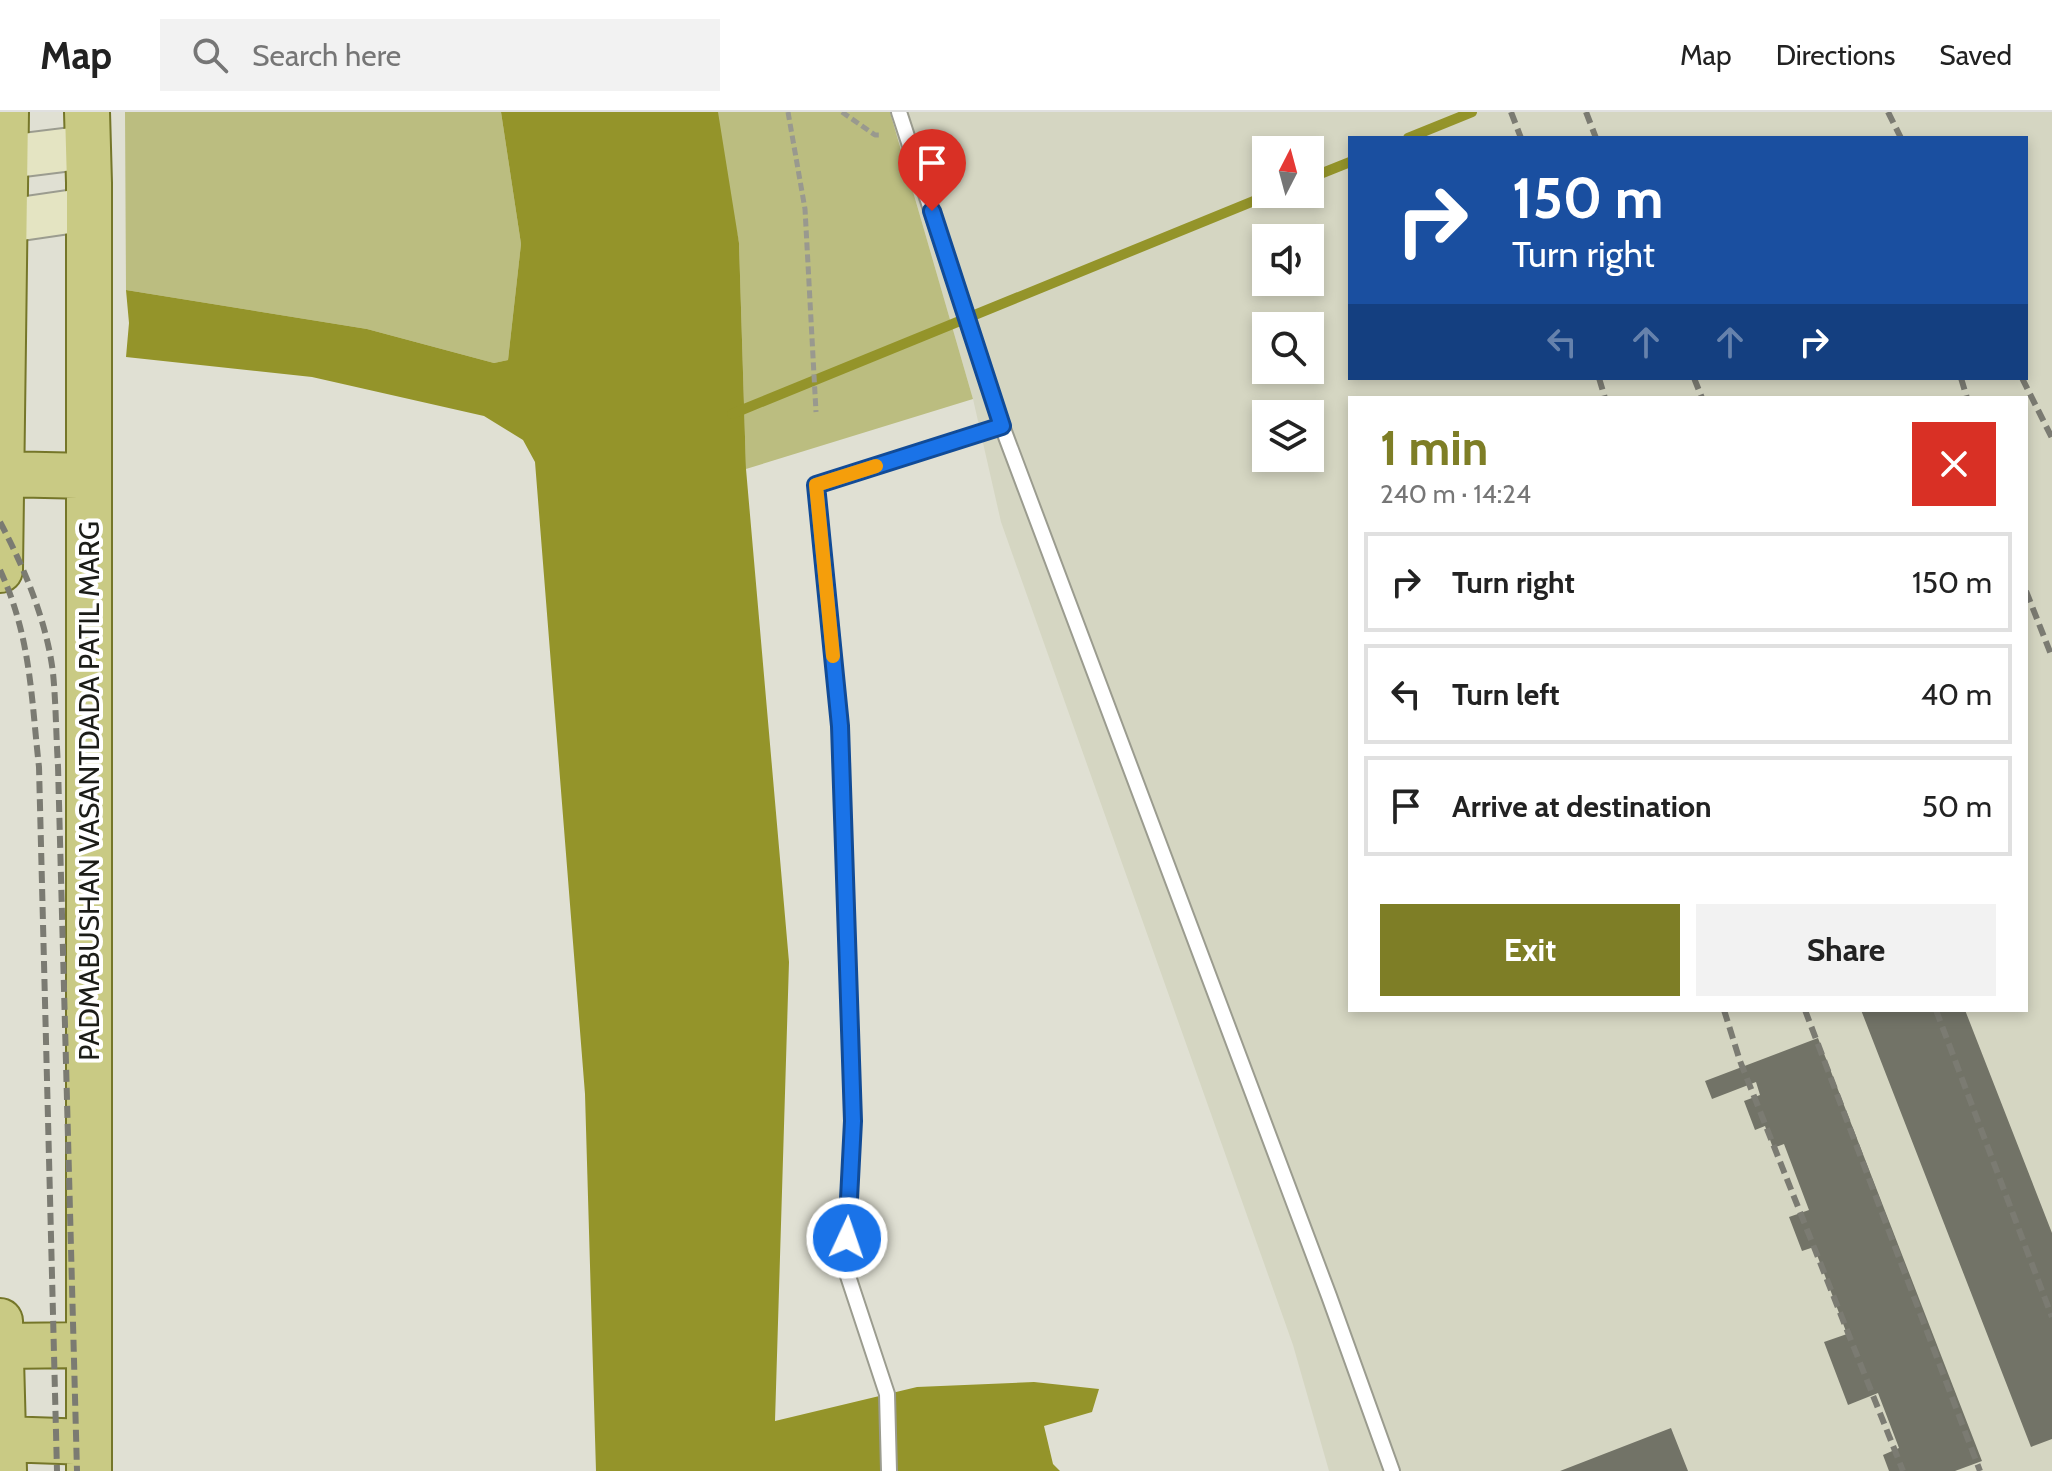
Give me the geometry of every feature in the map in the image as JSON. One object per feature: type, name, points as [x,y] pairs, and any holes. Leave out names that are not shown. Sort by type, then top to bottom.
[{"type":"main road","points":[[0,570],[3,157],[6,112]]},
{"type":"main road","points":[[3,157],[87,129]]},
{"type":"main road","name":"PADMABUSHAN VASANTDADA PATIL MARG","points":[[87,129],[89,1457]]},
{"type":"main road","points":[[3,222],[89,209]]},
{"type":"main road","points":[[1,474],[89,476]]},
{"type":"main road","points":[[0,1321],[3,1455],[89,1457]]},
{"type":"main road","points":[[1,1346],[88,1345]]},
{"type":"lane","points":[[899,112],[1002,426],[1392,1471]]},
{"type":"lane","points":[[889,1471],[887,1394],[845,1267],[853,1121],[840,742],[816,485],[1002,426]]},
{"type":"path","points":[[788,112],[805,209],[816,412]]},
{"type":"path","points":[[842,112],[875,135],[907,135]]},
{"type":"shaded area","points":[[501,112],[718,112],[739,243],[746,469],[789,962],[775,1421],[917,1387],[1034,1382],[1099,1389],[1092,1412],[1044,1426],[1053,1464],[1060,1471],[596,1471],[585,1094],[535,462],[523,440],[484,416],[312,377],[126,357],[129,323],[126,290],[367,329],[494,363],[508,360],[521,244]]},
{"type":"shaded area","points":[[890,112],[2052,112],[2052,1471],[1329,1471],[1293,1345],[1001,522],[973,399]]},
{"type":"green space","points":[[125,112],[501,112],[521,244],[508,360],[494,363],[367,329],[126,290]]},
{"type":"green space","points":[[712,112],[890,112],[973,399],[746,469],[739,243]]},
{"type":"building","points":[[1862,1012],[1966,1012],[2052,1233],[2052,1439],[2031,1447]]},
{"type":"building","points":[[1818,1038],[1982,1461],[1955,1471],[1889,1471],[1883,1455],[1899,1448],[1878,1393],[1848,1405],[1824,1342],[1847,1334],[1814,1247],[1802,1251],[1789,1217],[1809,1210],[1784,1144],[1773,1148],[1765,1126],[1755,1130],[1744,1101],[1760,1095],[1756,1082],[1712,1099],[1705,1081]]},
{"type":"building","points":[[1671,1428],[1688,1471],[1560,1471]]},
{"type":"waterway","points":[[1413,136],[1472,112]]},
{"type":"waterway","points":[[1324,172],[1348,163]]},
{"type":"waterway","points":[[732,414],[1252,202]]},
{"type":"railway","points":[[1511,112],[1520,136]]},
{"type":"railway","points":[[1586,112],[1595,136]]},
{"type":"railway","points":[[1888,112],[1900,136]]},
{"type":"railway","points":[[1600,380],[1604,396]]},
{"type":"railway","points":[[1695,380],[1701,396]]},
{"type":"railway","points":[[1962,380],[1966,396]]},
{"type":"railway","points":[[2023,380],[2052,438]]},
{"type":"railway","points":[[0,522],[18,557],[40,615],[54,685],[77,1471]]},
{"type":"railway","points":[[0,570],[24,643],[39,767],[57,1471]]},
{"type":"railway","points":[[2028,596],[2052,657]]},
{"type":"railway","points":[[1725,1012],[1740,1061],[1903,1471]]},
{"type":"railway","points":[[1806,1012],[1980,1471]]},
{"type":"railway","points":[[1937,1012],[2052,1317]]},
{"type":"slow traffic","points":[[833,656],[816,485],[876,466]]},
{"type":"route","points":[[847,1238],[853,1121],[840,726],[816,485],[1002,426],[932,211]]}]
